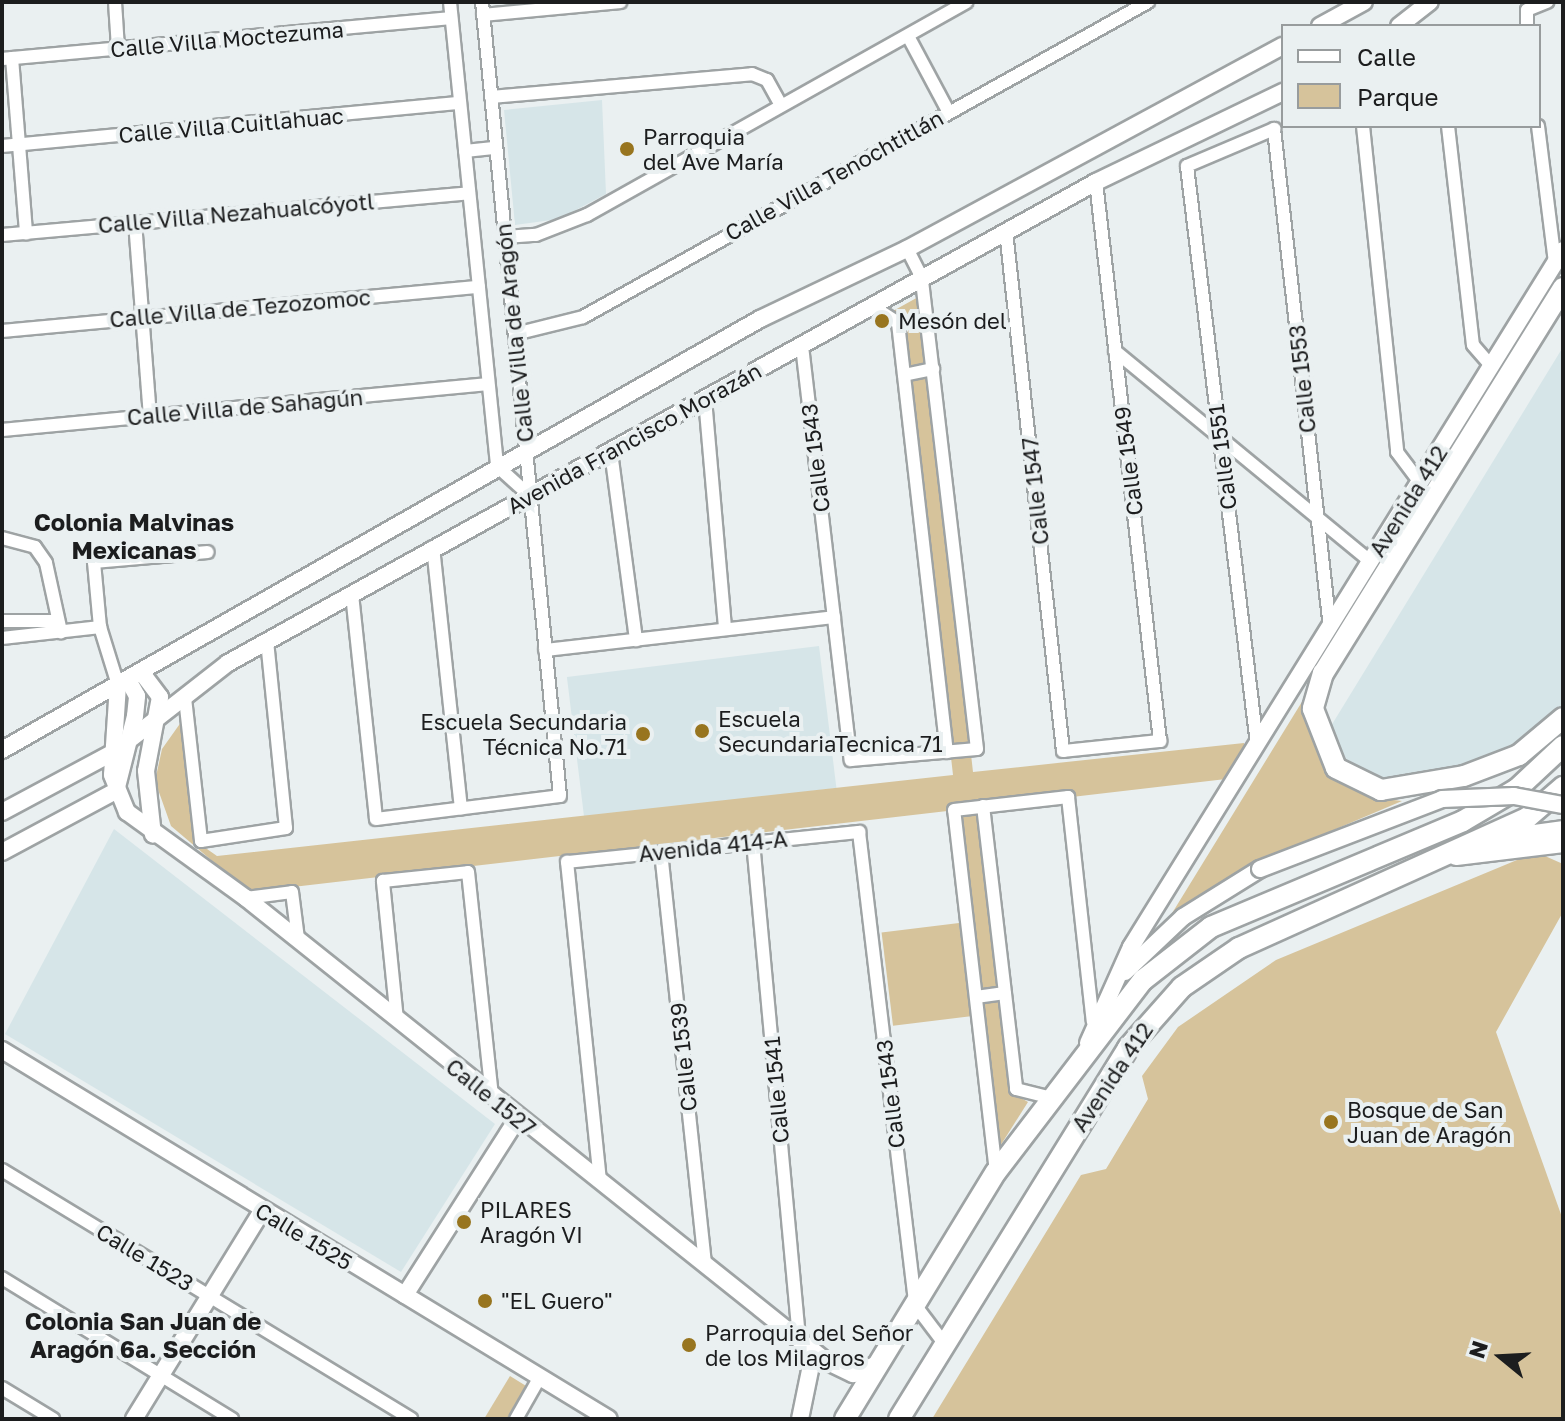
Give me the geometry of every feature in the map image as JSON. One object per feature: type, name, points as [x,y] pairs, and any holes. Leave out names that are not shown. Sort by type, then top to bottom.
[{"type":"main road","points":[[1563,288],[1323,673],[1313,709],[1336,768],[1381,790],[1464,776],[1519,755],[1563,718]]},
{"type":"main road","name":"Avenida 412","points":[[845,1419],[996,1172],[1088,1043],[1143,980],[1211,927],[1463,821],[1517,789],[1563,746]]},
{"type":"main road","name":"Avenida 412","points":[[899,1419],[1128,1048],[1182,987],[1239,948],[1483,841],[1563,787]]},
{"type":"main road","points":[[1456,855],[1563,842]]},
{"type":"street","points":[[115,2],[118,49]]},
{"type":"street","name":"Calle Villa de Aragón","points":[[450,2],[497,466],[529,495]]},
{"type":"street","points":[[482,8],[620,2]]},
{"type":"street","points":[[505,237],[560,228],[966,2]]},
{"type":"street","name":"Calle Villa Tenochtitlán","points":[[515,334],[583,317],[1148,2]]},
{"type":"street","points":[[1324,24],[1364,2]]},
{"type":"street","points":[[1402,24],[1430,2]]},
{"type":"street","points":[[1527,24],[1527,10],[1547,2]]},
{"type":"street","name":"Calle Villa de Aragón","points":[[482,8],[529,495]]},
{"type":"street","name":"Calle Villa Moctezuma","points":[[7,58],[451,18]]},
{"type":"street","points":[[908,36],[948,111]]},
{"type":"street","name":"Avenida Francisco Morazán","points":[[2,750],[125,677],[760,319],[907,249],[1281,47]]},
{"type":"street","points":[[7,58],[19,144],[26,233]]},
{"type":"street","points":[[491,97],[752,74],[767,80],[780,103]]},
{"type":"street","name":"Avenida Francisco Morazán","points":[[2,812],[114,752],[267,641],[433,547],[611,452],[1096,182],[1281,93]]},
{"type":"street","name":"Calle Villa Cuitlahuac","points":[[2,146],[460,103]]},
{"type":"street","points":[[1363,128],[1397,452],[1420,483]]},
{"type":"street","points":[[1448,128],[1473,345],[1491,366]]},
{"type":"street","points":[[1538,128],[1559,257]]},
{"type":"street","name":"Calle 1551","points":[[1257,747],[1187,166],[1274,129]]},
{"type":"street","name":"Calle 1553","points":[[1274,129],[1330,629]]},
{"type":"street","points":[[465,151],[496,148]]},
{"type":"street","name":"Calle 1549","points":[[1096,182],[1160,741]]},
{"type":"street","name":"Calle Villa Nezahualcóyotl","points":[[2,235],[469,193]]},
{"type":"street","points":[[135,222],[150,416]]},
{"type":"street","name":"Calle 1547","points":[[1006,231],[1063,751],[1160,741]]},
{"type":"street","points":[[872,306],[898,323],[947,752],[977,749],[922,278],[907,249]]},
{"type":"street","name":"Avenida 412","points":[[1088,1043],[1093,1022],[1115,981],[1559,257]]},
{"type":"street","name":"Calle Villa de Tezozomoc","points":[[2,331],[479,287]]},
{"type":"street","name":"Calle 1543","points":[[802,346],[851,760],[947,752]]},
{"type":"street","points":[[1115,351],[1371,562]]},
{"type":"street","points":[[904,375],[933,369]]},
{"type":"street","name":"Calle Villa de Sahagún","points":[[2,430],[488,384]]},
{"type":"street","points":[[705,399],[725,629]]},
{"type":"street","points":[[611,452],[636,640]]},
{"type":"street","points":[[352,594],[376,819],[560,796],[529,495]]},
{"type":"street","points":[[2,538],[35,547],[53,582],[59,627]]},
{"type":"street","points":[[433,547],[461,809]]},
{"type":"street","points":[[2,852],[116,791],[130,741],[137,696],[100,627],[97,559],[208,552]]},
{"type":"street","points":[[545,650],[834,617]]},
{"type":"street","points":[[2,621],[59,627],[100,627]]},
{"type":"street","points":[[2,638],[59,627]]},
{"type":"street","points":[[185,698],[201,841],[286,828],[267,641]]},
{"type":"street","points":[[125,677],[158,688],[156,722],[146,771],[153,835]]},
{"type":"street","points":[[116,791],[114,752],[125,677]]},
{"type":"street","name":"Calle 1527","points":[[116,791],[153,835],[246,898],[517,1119],[814,1351],[853,1374],[879,1363]]},
{"type":"street","points":[[1115,981],[1183,917],[1260,869],[1442,799],[1514,796],[1563,805]]},
{"type":"street","points":[[996,1172],[954,810],[1068,797],[1093,1022]]},
{"type":"street","points":[[983,806],[1016,1089],[1049,1097]]},
{"type":"street","points":[[1483,841],[1563,829]]},
{"type":"street","name":"Calle 1543","points":[[859,832],[915,1305]]},
{"type":"street","name":"Avenida 414-A","points":[[600,1181],[567,862],[859,832]]},
{"type":"street","name":"Calle 1541","points":[[753,842],[799,1338]]},
{"type":"street","name":"Calle 1539","points":[[661,852],[705,1263]]},
{"type":"street","points":[[397,1020],[383,881],[468,872],[492,1099]]},
{"type":"street","points":[[246,898],[292,892],[298,939]]},
{"type":"street","points":[[976,997],[1005,993]]},
{"type":"street","name":"Calle 1525","points":[[2,1050],[262,1211],[609,1419]]},
{"type":"street","points":[[405,1295],[517,1119]]},
{"type":"street","name":"Calle 1523","points":[[2,1170],[411,1419]]},
{"type":"street","points":[[134,1419],[262,1211]]},
{"type":"street","points":[[2,1278],[232,1419]]},
{"type":"street","points":[[915,1305],[946,1346]]},
{"type":"street","points":[[800,1419],[814,1351]]},
{"type":"street","points":[[516,1419],[540,1377]]},
{"type":"street","points":[[2,1388],[53,1419]]},
{"type":"shaded area","points":[[602,100],[606,194],[559,219],[515,225],[504,110]]},
{"type":"shaded area","points":[[1563,347],[1563,706],[1520,745],[1403,784],[1382,781],[1342,756],[1331,726]]},
{"type":"shaded area","name":"Escuela SecundariaTecnica 71","points":[[819,646],[836,788],[584,819],[567,677]]},
{"type":"shaded area","points":[[114,829],[495,1124],[401,1272],[5,1034]]},
{"type":"green space","points":[[920,296],[973,772],[1244,743],[1246,751],[1226,779],[978,808],[1009,1091],[1028,1102],[997,1151],[956,810],[249,892],[171,826],[155,781],[162,749],[184,718],[197,842],[217,856],[953,775],[902,323],[893,311]]},
{"type":"green space","points":[[1308,692],[1318,749],[1386,799],[1402,801],[1258,862],[1166,923]]},
{"type":"green space","name":"Bosque de San Juan de Aragón","points":[[1536,852],[1563,864],[1563,912],[1496,1032],[1563,1220],[1563,1419],[932,1419],[1081,1175],[1106,1169],[1148,1099],[1142,1076],[1178,1027],[1276,960]]},
{"type":"green space","points":[[959,923],[970,1016],[893,1026],[882,933]]},
{"type":"green space","points":[[510,1376],[531,1389],[512,1419],[484,1419]]},
{"type":"place","name":"Parroquia del Ave María","points":[[627,149]]},
{"type":"place","name":"Mesón del","points":[[882,321]]},
{"type":"place","name":"Escuela SecundariaTecnica 71","points":[[702,731]]},
{"type":"place","name":"Escuela Secundaria Técnica No.71","points":[[643,734]]},
{"type":"place","name":"Bosque de San Juan de Aragón","points":[[1331,1122]]},
{"type":"place","name":"PILARES Aragón VI","points":[[464,1222]]},
{"type":"place","name":"\"EL Guero\"","points":[[485,1301]]},
{"type":"place","name":"Parroquia del Señor de los Milagros","points":[[689,1345]]},
{"type":"district","name":"Colonia Malvinas Mexicanas","points":[[134,536]]},
{"type":"district","name":"Colonia San Juan de Aragón 6a. Sección","points":[[143,1335]]}]
